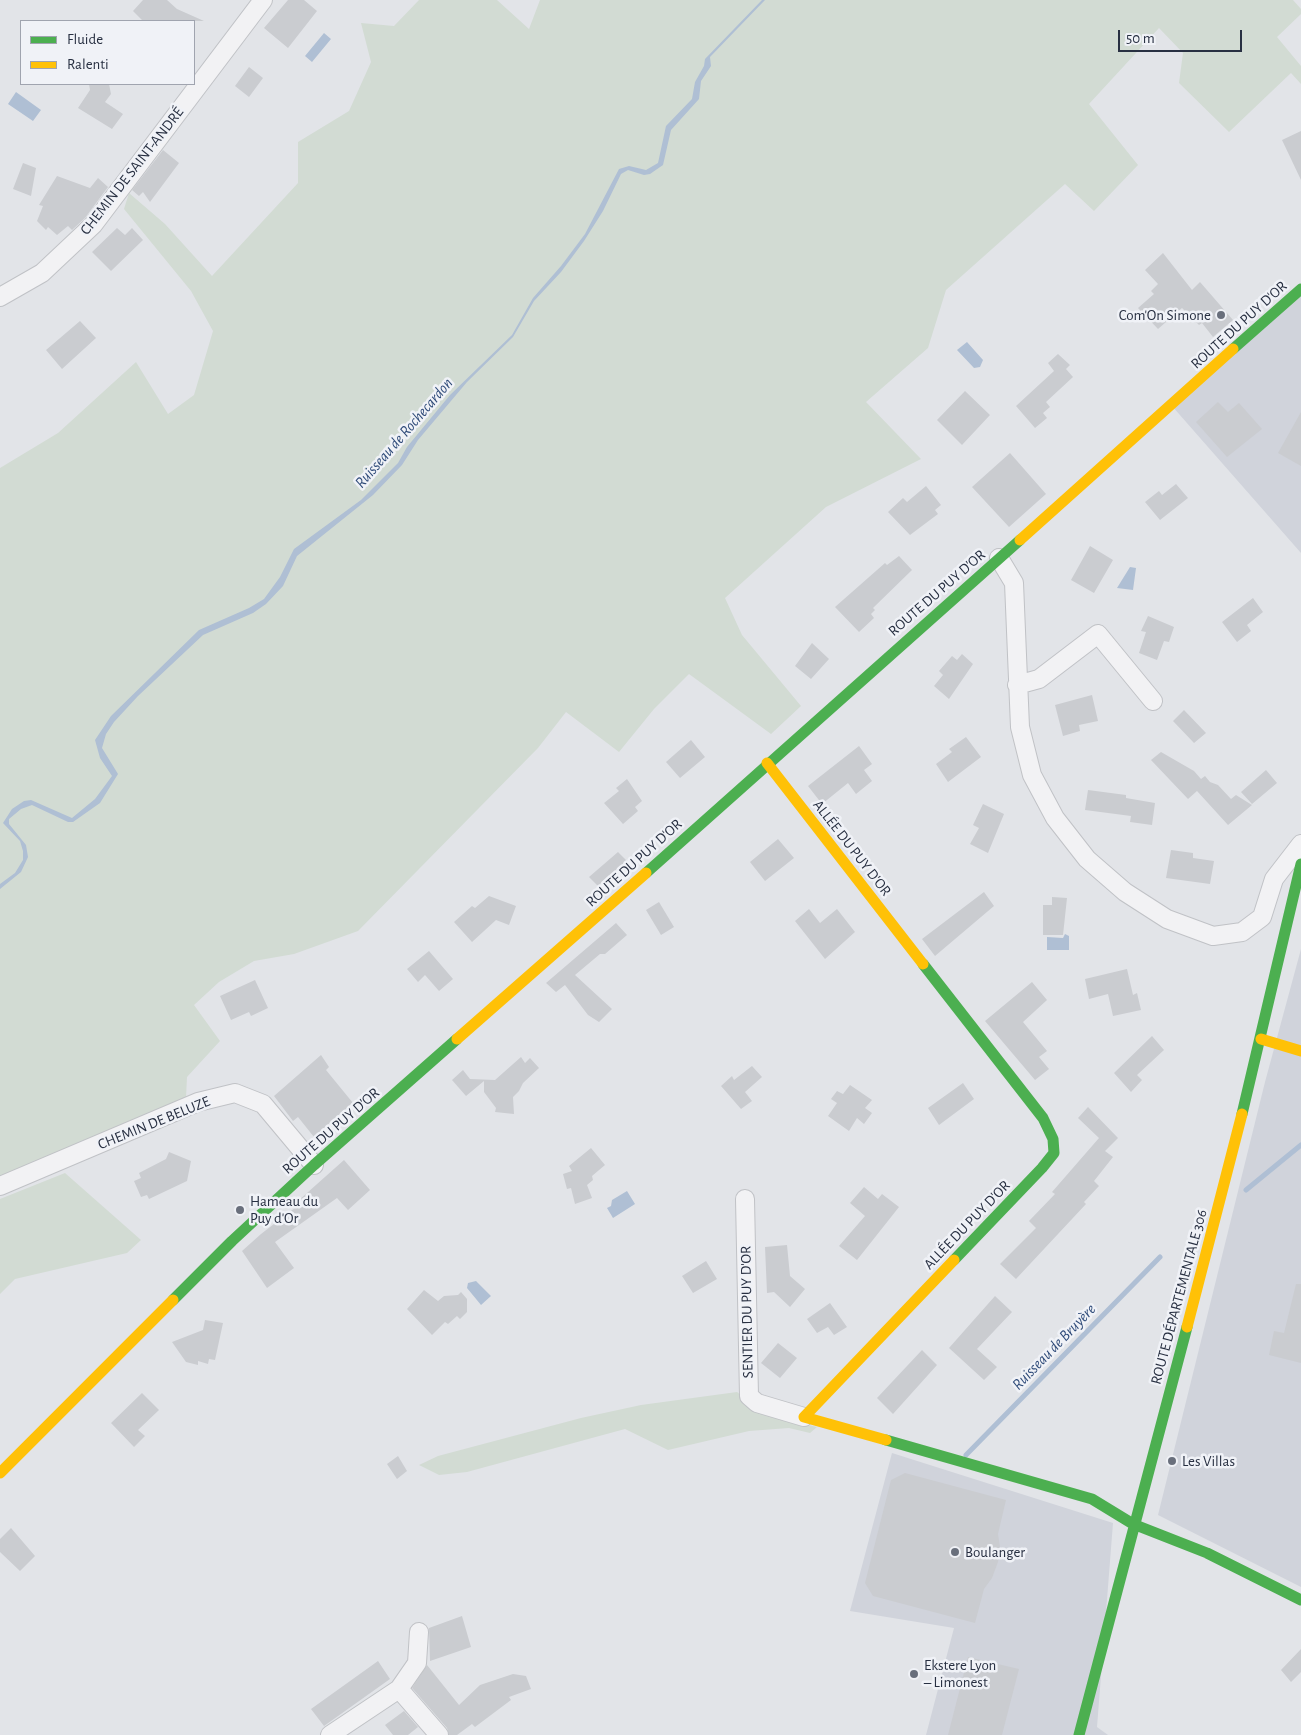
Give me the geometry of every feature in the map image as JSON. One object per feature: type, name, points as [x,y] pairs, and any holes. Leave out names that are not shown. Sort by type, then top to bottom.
[{"type":"main road","name":"ROUTE DU PUY D'OR","points":[[0,1473],[232,1241],[314,1165],[531,975],[1301,289]]},
{"type":"main road","name":"ALLÉE DU PUY D'OR","points":[[767,763],[1043,1118],[1053,1139],[1054,1153],[1042,1168],[804,1417]]},
{"type":"main road","name":"ROUTE DÉPARTEMENTALE 306","points":[[1079,1735],[1261,1039],[1301,864]]},
{"type":"main road","points":[[1261,1039],[1301,1052]]},
{"type":"main road","points":[[804,1417],[1092,1499],[1133,1524],[1207,1553],[1301,1600]]},
{"type":"street","name":"CHEMIN DE SAINT-ANDRÉ","points":[[0,298],[42,273],[93,225],[263,0]]},
{"type":"street","points":[[999,558],[1014,583],[1020,727],[1032,775],[1055,818],[1087,859],[1125,892],[1167,919],[1213,936],[1242,932],[1262,917],[1274,879],[1301,844]]},
{"type":"street","points":[[1017,685],[1039,680],[1098,634],[1153,701]]},
{"type":"street","name":"CHEMIN DE BELUZE","points":[[0,1186],[198,1102],[235,1093],[263,1104],[314,1165]]},
{"type":"street","name":"SENTIER DU PUY D'OR","points":[[745,1199],[749,1396],[757,1403],[804,1417]]},
{"type":"street","points":[[330,1735],[399,1689],[417,1662],[419,1632]]},
{"type":"street","points":[[399,1689],[439,1735]]},
{"type":"shaded area","points":[[419,0],[497,0],[529,29],[540,0],[1293,0],[1301,9],[1301,14],[1277,37],[1301,66],[1301,84],[1291,73],[1229,132],[1179,83],[1183,53],[1159,28],[1089,104],[1138,165],[1094,211],[1065,184],[946,290],[928,348],[866,402],[921,459],[826,507],[725,598],[742,635],[801,706],[771,734],[689,674],[654,709],[619,752],[566,712],[538,748],[358,931],[294,954],[254,961],[219,982],[194,1005],[220,1041],[187,1077],[186,1098],[0,1177],[0,468],[58,433],[136,362],[168,414],[194,395],[213,331],[191,291],[124,209],[129,193],[165,224],[212,276],[298,183],[298,142],[349,111],[371,62],[361,23],[394,26]]},
{"type":"shaded area","points":[[1301,289],[1301,553],[1172,406]]},
{"type":"shaded area","points":[[1301,949],[1301,1587],[1158,1515],[1265,1082]]},
{"type":"shaded area","points":[[65,1173],[141,1240],[127,1253],[15,1279],[0,1294],[0,1199]]},
{"type":"shaded area","points":[[737,1392],[767,1415],[817,1427],[810,1433],[789,1428],[749,1431],[668,1450],[625,1429],[467,1472],[439,1475],[419,1465],[438,1456],[581,1418],[641,1405]]},
{"type":"shaded area","points":[[892,1453],[1113,1523],[1097,1727],[1108,1735],[926,1735],[954,1628],[850,1611]]},
{"type":"water","points":[[762,0],[765,0],[710,57],[711,66],[701,81],[699,99],[671,130],[663,165],[650,174],[644,175],[628,170],[621,174],[603,211],[584,241],[561,272],[534,301],[513,337],[467,382],[418,440],[402,465],[373,495],[297,556],[283,586],[266,604],[253,613],[203,635],[138,696],[114,722],[106,734],[102,748],[118,774],[100,803],[73,822],[68,822],[32,805],[21,809],[9,819],[9,824],[26,845],[28,857],[21,872],[0,889],[0,884],[15,873],[23,860],[20,841],[3,823],[12,809],[24,801],[31,800],[72,818],[95,799],[112,776],[100,758],[95,740],[111,716],[199,630],[249,608],[264,599],[280,577],[294,549],[361,500],[398,463],[407,447],[450,395],[512,335],[533,298],[561,266],[585,234],[619,169],[629,166],[646,170],[658,163],[666,126],[692,99],[695,82],[704,66],[705,59]]},
{"type":"water","points":[[324,33],[331,39],[312,62],[305,56]]},
{"type":"water","points":[[16,92],[41,110],[33,121],[8,104]]},
{"type":"water","points":[[967,342],[983,360],[980,367],[974,368],[957,350]]},
{"type":"water","points":[[1130,567],[1136,568],[1133,590],[1117,588]]},
{"type":"water","points":[[1065,934],[1069,936],[1069,950],[1047,950],[1047,937],[1063,938]]},
{"type":"water","points":[[627,1191],[635,1204],[613,1218],[607,1208],[611,1206],[612,1200]]},
{"type":"water","points":[[476,1281],[491,1296],[481,1305],[467,1288],[468,1283]]},
{"type":"building","points":[[143,0],[167,0],[177,9],[204,21],[142,20],[133,11]]},
{"type":"building","points":[[288,0],[304,0],[317,11],[288,48],[264,28]]},
{"type":"building","points":[[249,67],[263,78],[249,97],[235,86]]},
{"type":"building","points":[[89,85],[109,85],[111,94],[105,102],[123,114],[112,129],[78,108],[90,90]]},
{"type":"building","points":[[1301,131],[1301,180],[1282,140]]},
{"type":"building","points":[[163,150],[179,163],[150,202],[143,192],[139,196],[132,190]]},
{"type":"building","points":[[23,163],[36,168],[31,196],[13,189]]},
{"type":"building","points":[[57,176],[90,188],[98,178],[108,187],[85,218],[72,230],[68,226],[57,235],[48,227],[46,230],[37,221],[43,206],[39,205]]},
{"type":"building","points":[[117,228],[125,235],[132,228],[143,240],[111,271],[92,252]]},
{"type":"building","points":[[1163,253],[1192,290],[1200,282],[1233,320],[1213,337],[1202,323],[1199,325],[1182,308],[1158,329],[1138,308],[1154,294],[1151,291],[1158,284],[1145,270]]},
{"type":"building","points":[[80,321],[96,338],[62,369],[46,350]]},
{"type":"building","points":[[1058,354],[1070,365],[1066,369],[1073,377],[1046,402],[1050,407],[1043,413],[1047,418],[1035,428],[1016,406],[1054,371],[1048,363]]},
{"type":"building","points":[[965,391],[990,415],[962,445],[937,420]]},
{"type":"building","points":[[1218,402],[1228,412],[1239,403],[1262,429],[1227,457],[1196,422]]},
{"type":"building","points":[[1301,412],[1301,466],[1278,453]]},
{"type":"building","points":[[1010,453],[1046,494],[1009,527],[972,487]]},
{"type":"building","points":[[1176,484],[1188,498],[1160,520],[1145,502],[1159,491],[1162,495]]},
{"type":"building","points":[[926,486],[941,505],[935,510],[938,514],[910,535],[888,512],[903,498],[907,502]]},
{"type":"building","points":[[1090,546],[1113,560],[1094,593],[1071,580]]},
{"type":"building","points":[[899,556],[912,570],[873,608],[875,610],[871,614],[874,618],[859,632],[835,607],[885,563],[887,565]]},
{"type":"building","points":[[1253,598],[1263,612],[1247,625],[1251,631],[1237,642],[1222,622]]},
{"type":"building","points":[[1148,616],[1174,627],[1169,642],[1164,641],[1157,660],[1139,653],[1146,632],[1141,631]]},
{"type":"building","points":[[812,643],[829,659],[811,679],[795,666]]},
{"type":"building","points":[[962,654],[973,664],[949,699],[934,686],[943,675],[939,671],[952,656],[957,660]]},
{"type":"building","points":[[1092,695],[1098,721],[1079,725],[1080,731],[1063,736],[1055,705]]},
{"type":"building","points":[[1184,710],[1206,733],[1194,743],[1173,721]]},
{"type":"building","points":[[966,737],[981,757],[948,782],[936,764],[952,752],[949,749]]},
{"type":"building","points":[[691,740],[705,757],[680,778],[666,762]]},
{"type":"building","points":[[859,746],[872,764],[864,770],[872,781],[856,794],[848,783],[822,804],[808,786]]},
{"type":"building","points":[[1161,752],[1194,771],[1201,779],[1205,776],[1210,782],[1218,785],[1231,799],[1236,795],[1252,805],[1228,825],[1197,791],[1188,799],[1151,760]]},
{"type":"building","points":[[1266,770],[1277,783],[1252,804],[1241,792]]},
{"type":"building","points":[[627,779],[642,801],[635,807],[638,811],[623,824],[604,803],[619,791],[616,788]]},
{"type":"building","points":[[1088,790],[1126,795],[1126,798],[1155,803],[1152,825],[1130,822],[1131,816],[1085,810]]},
{"type":"building","points":[[983,804],[1004,814],[988,853],[970,844],[979,828],[973,825]]},
{"type":"building","points":[[778,839],[794,858],[765,881],[750,862]]},
{"type":"building","points":[[1171,850],[1193,853],[1193,858],[1214,861],[1210,884],[1166,878]]},
{"type":"building","points":[[618,852],[627,861],[598,886],[589,877]]},
{"type":"building","points":[[984,892],[994,906],[935,956],[922,939]]},
{"type":"building","points":[[489,896],[516,906],[509,925],[496,920],[472,942],[454,922],[472,906],[475,908]]},
{"type":"building","points":[[1052,897],[1067,898],[1063,935],[1043,935],[1043,905],[1052,905]]},
{"type":"building","points":[[659,902],[674,927],[661,935],[646,910]]},
{"type":"building","points":[[809,909],[820,923],[837,909],[855,932],[825,959],[795,921]]},
{"type":"building","points":[[616,923],[627,935],[605,954],[600,954],[575,975],[612,1009],[599,1022],[588,1015],[565,985],[556,992],[546,983]]},
{"type":"building","points":[[429,951],[453,979],[439,991],[425,975],[418,982],[407,969]]},
{"type":"building","points":[[1127,969],[1133,995],[1137,993],[1141,1010],[1113,1016],[1108,994],[1089,999],[1085,979]]},
{"type":"building","points":[[255,980],[268,1008],[251,1016],[249,1012],[231,1020],[220,996]]},
{"type":"building","points":[[1032,982],[1047,1000],[1023,1022],[1047,1051],[1039,1057],[1049,1069],[1035,1080],[985,1021]]},
{"type":"building","points":[[1152,1036],[1164,1050],[1137,1075],[1142,1080],[1131,1092],[1114,1073]]},
{"type":"building","points":[[321,1055],[329,1067],[326,1070],[353,1103],[314,1137],[298,1117],[293,1121],[274,1096]]},
{"type":"building","points":[[521,1057],[525,1063],[530,1058],[539,1068],[523,1083],[513,1097],[514,1114],[495,1112],[496,1108],[484,1092],[484,1081],[466,1096],[452,1080],[463,1070],[470,1079],[495,1080]]},
{"type":"building","points":[[752,1066],[762,1077],[745,1092],[752,1101],[741,1109],[721,1086],[732,1076],[734,1080]]},
{"type":"building","points":[[963,1083],[974,1099],[939,1125],[928,1108]]},
{"type":"building","points":[[850,1085],[872,1100],[865,1108],[872,1113],[864,1124],[857,1118],[849,1131],[828,1116],[837,1103],[831,1099],[837,1091],[843,1094]]},
{"type":"building","points":[[1088,1107],[1118,1138],[1105,1151],[1113,1157],[1094,1181],[1099,1186],[1084,1202],[1086,1204],[1016,1279],[1000,1264],[1036,1228],[1029,1221],[1055,1194],[1052,1192],[1099,1138],[1078,1118]]},
{"type":"building","points":[[591,1148],[605,1165],[592,1176],[593,1180],[587,1185],[592,1198],[575,1204],[571,1188],[567,1189],[563,1174],[572,1171],[569,1166]]},
{"type":"building","points":[[169,1152],[191,1161],[187,1181],[149,1199],[147,1195],[141,1197],[134,1181],[141,1178],[139,1173],[166,1159]]},
{"type":"building","points":[[344,1160],[370,1190],[348,1210],[337,1198],[275,1242],[294,1268],[267,1288],[242,1251],[300,1204],[298,1201]]},
{"type":"building","points":[[864,1187],[878,1199],[882,1194],[899,1207],[857,1260],[839,1246],[865,1216],[850,1203]]},
{"type":"building","points":[[787,1245],[790,1276],[805,1289],[790,1307],[774,1292],[767,1293],[765,1247]]},
{"type":"building","points":[[706,1261],[717,1279],[693,1293],[682,1276]]},
{"type":"building","points":[[1296,1284],[1301,1284],[1301,1363],[1269,1355],[1274,1331],[1284,1333]]},
{"type":"building","points":[[424,1290],[438,1301],[444,1296],[458,1295],[461,1292],[467,1299],[467,1312],[460,1319],[457,1316],[448,1324],[445,1322],[432,1335],[407,1309]]},
{"type":"building","points":[[995,1296],[1012,1312],[977,1349],[997,1367],[984,1380],[949,1348]]},
{"type":"building","points":[[830,1303],[847,1327],[834,1335],[828,1327],[817,1333],[807,1319]]},
{"type":"building","points":[[205,1320],[223,1323],[215,1360],[209,1359],[208,1364],[198,1361],[198,1365],[186,1362],[172,1342],[203,1330]]},
{"type":"building","points":[[778,1343],[797,1358],[780,1378],[761,1363]]},
{"type":"building","points":[[922,1350],[937,1365],[893,1414],[877,1398]]},
{"type":"building","points":[[142,1393],[159,1410],[138,1430],[145,1436],[134,1447],[111,1423]]},
{"type":"building","points":[[398,1456],[407,1471],[397,1479],[387,1464]]},
{"type":"building","points":[[905,1473],[1006,1500],[998,1534],[1000,1547],[998,1562],[992,1578],[984,1589],[975,1623],[873,1596],[865,1583],[891,1480]]},
{"type":"building","points":[[11,1528],[35,1556],[20,1571],[0,1552],[0,1539]]},
{"type":"building","points":[[462,1616],[471,1647],[430,1661],[429,1628]]},
{"type":"building","points":[[1301,1649],[1301,1672],[1291,1682],[1281,1670]]},
{"type":"building","points":[[968,1657],[1019,1669],[1002,1735],[948,1735]]},
{"type":"building","points":[[378,1661],[390,1679],[324,1726],[311,1709]]},
{"type":"building","points":[[427,1665],[459,1705],[480,1685],[513,1674],[526,1676],[531,1689],[509,1697],[511,1700],[475,1727],[472,1724],[457,1735],[449,1735],[447,1728],[412,1688]]},
{"type":"building","points":[[404,1711],[418,1727],[408,1735],[393,1735],[385,1725]]},
{"type":"waterway","name":"Ruisseau de Bruyère","points":[[1246,1190],[1301,1145]]},
{"type":"waterway","name":"Ruisseau de Bruyère","points":[[966,1455],[1160,1257]]},
{"type":"traffic: fast","points":[[1233,349],[1301,289]]},
{"type":"traffic: fast","points":[[646,873],[1020,540]]},
{"type":"traffic: fast","points":[[1242,1114],[1301,864]]},
{"type":"traffic: fast","points":[[923,964],[1043,1118],[1053,1139],[1054,1153],[1042,1168],[954,1260]]},
{"type":"traffic: fast","points":[[173,1300],[232,1241],[314,1165],[457,1039]]},
{"type":"traffic: fast","points":[[1079,1735],[1187,1327]]},
{"type":"traffic: fast","points":[[886,1440],[1092,1499],[1133,1524],[1207,1553],[1301,1600]]},
{"type":"traffic: slow","points":[[1020,540],[1233,349]]},
{"type":"traffic: slow","points":[[767,763],[923,964]]},
{"type":"traffic: slow","points":[[457,1039],[646,873]]},
{"type":"traffic: slow","points":[[1261,1039],[1301,1051]]},
{"type":"traffic: slow","points":[[1187,1327],[1242,1114]]},
{"type":"traffic: slow","points":[[886,1440],[804,1417],[954,1260]]},
{"type":"traffic: slow","points":[[0,1473],[173,1300]]},
{"type":"place","name":"Com'On Simone","points":[[1221,315]]},
{"type":"place","name":"Hameau du Puy d'Or","points":[[240,1210]]},
{"type":"place","name":"Les Villas","points":[[1172,1461]]},
{"type":"place","name":"Boulanger","points":[[955,1552]]},
{"type":"place","name":"Ekstere Lyon – Limonest","points":[[914,1674]]},
{"type":"water label","name":"Ruisseau de Rochecardon","points":[[404,433]]}]
